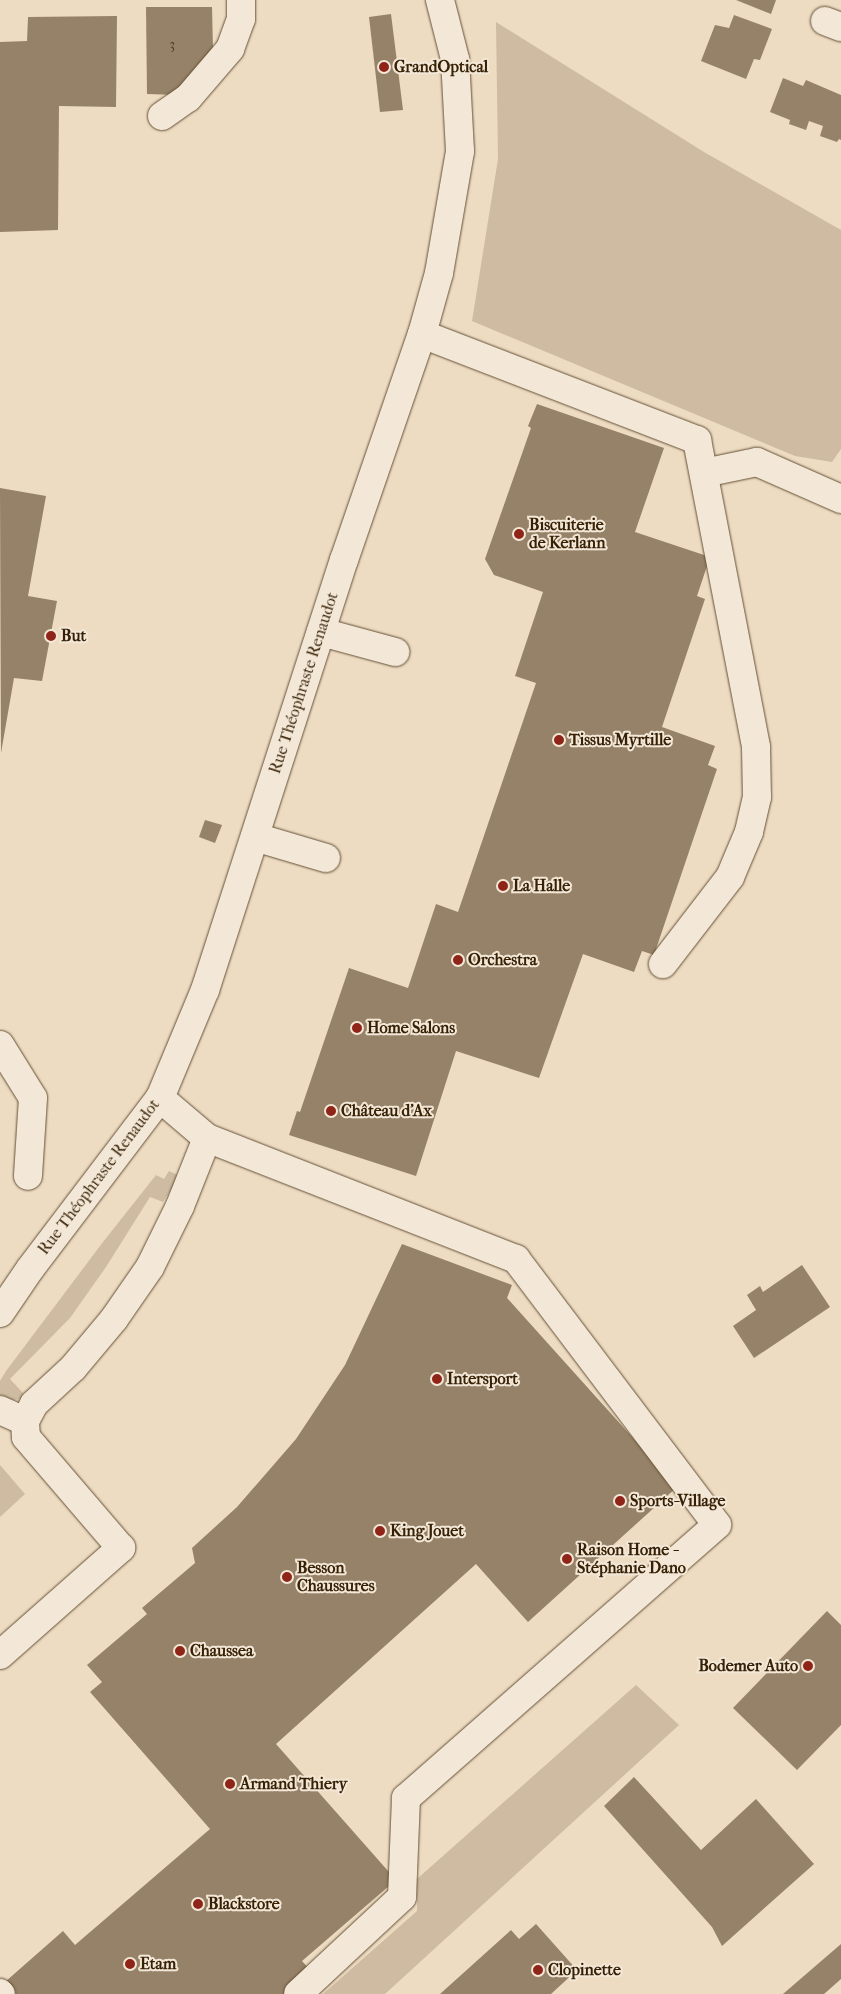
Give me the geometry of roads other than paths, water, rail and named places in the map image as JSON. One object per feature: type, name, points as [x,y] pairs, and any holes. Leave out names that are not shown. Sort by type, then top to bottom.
[{"type":"street","points":[[162,116],[188,98],[230,49],[241,19],[241,0]]},
{"type":"street","name":"Rue Théophraste Renaudot","points":[[0,1313],[30,1269],[160,1098],[205,990],[321,632],[422,334],[439,273],[460,151],[455,58],[440,0]]},
{"type":"street","points":[[422,334],[697,440],[756,747],[757,797],[749,832],[730,878],[662,964]]},
{"type":"street","points":[[704,473],[757,462],[841,499]]},
{"type":"street","points":[[321,632],[396,652]]},
{"type":"street","points":[[254,837],[326,858]]},
{"type":"street","points":[[0,1045],[34,1098],[28,1176]]},
{"type":"street","points":[[160,1098],[207,1138],[516,1259],[717,1525],[406,1798],[402,1897],[298,1994]]},
{"type":"street","points":[[0,1655],[121,1548],[26,1437],[25,1421],[34,1404],[73,1368],[114,1319],[150,1268],[180,1206],[207,1138]]},
{"type":"street","points":[[0,1410],[25,1421]]},
{"type":"place","name":"GrandOptical","points":[[384,67]]},
{"type":"place","name":"Biscuiterie de Kerlann","points":[[519,534]]},
{"type":"place","name":"But","points":[[51,636]]},
{"type":"place","name":"Tissus Myrtille","points":[[559,740]]},
{"type":"place","name":"La Halle","points":[[503,886]]},
{"type":"place","name":"Orchestra","points":[[458,960]]},
{"type":"place","name":"Home Salons","points":[[357,1028]]},
{"type":"place","name":"Château d'Ax","points":[[331,1111]]},
{"type":"place","name":"Intersport","points":[[437,1379]]},
{"type":"place","name":"Sports-Village","points":[[620,1501]]},
{"type":"place","name":"King Jouet","points":[[380,1531]]},
{"type":"place","name":"Raison Home - Stéphanie Dano","points":[[567,1559]]},
{"type":"place","name":"Besson Chaussures","points":[[287,1577]]},
{"type":"place","name":"Chaussea","points":[[180,1651]]},
{"type":"place","name":"Bodemer Auto","points":[[808,1666]]},
{"type":"place","name":"Armand Thiery","points":[[230,1784]]},
{"type":"place","name":"Blackstore","points":[[198,1904]]},
{"type":"place","name":"Etam","points":[[130,1964]]},
{"type":"place","name":"Clopinette","points":[[538,1970]]}]
